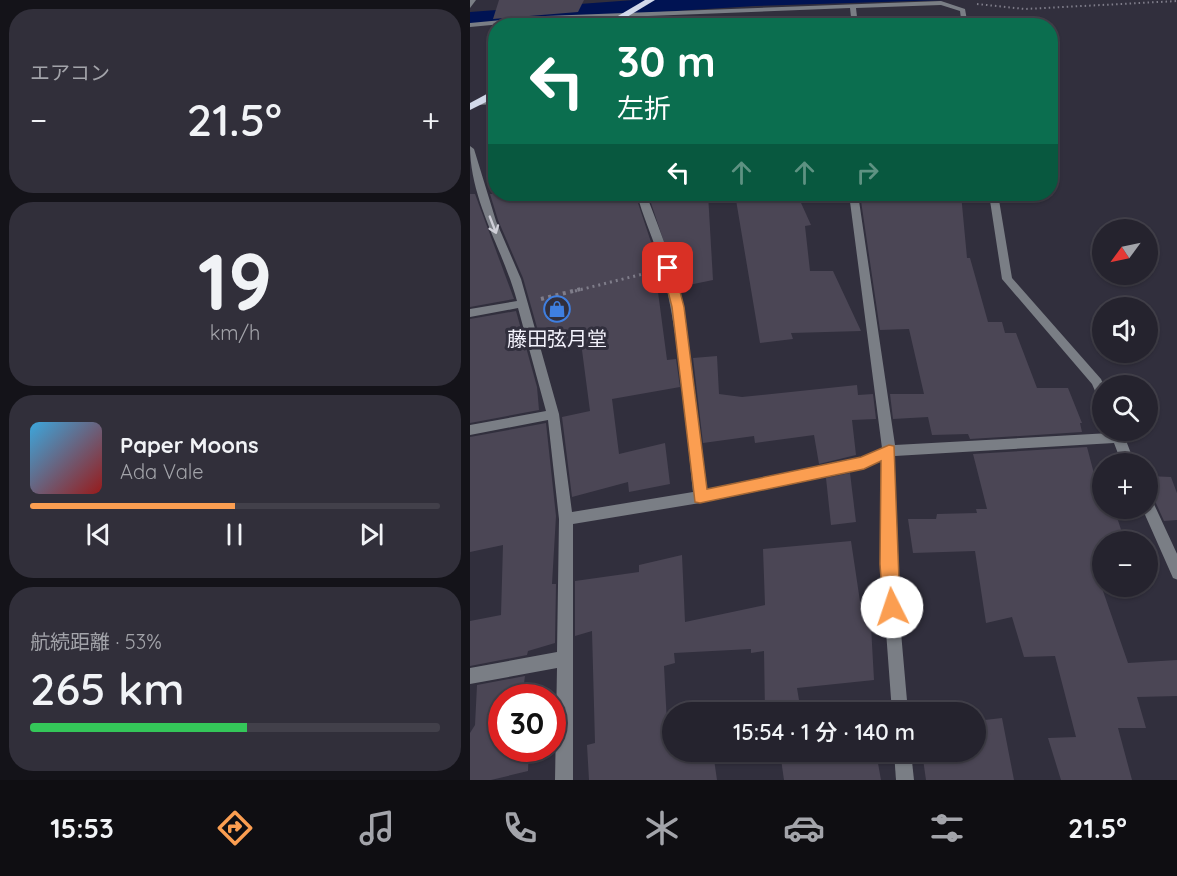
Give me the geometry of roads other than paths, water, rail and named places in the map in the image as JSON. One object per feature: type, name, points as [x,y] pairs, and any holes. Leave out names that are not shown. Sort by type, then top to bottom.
[{"type":"highway","points":[[618,18],[651,0]]},
{"type":"highway","points":[[474,105],[488,97]]},
{"type":"street","points":[[470,6],[473,0]]},
{"type":"street","points":[[545,18],[621,16],[653,18],[941,3],[963,10],[964,18]]},
{"type":"street","points":[[853,7],[854,18]]},
{"type":"street","points":[[470,25],[488,23]]},
{"type":"street","points":[[470,149],[491,221],[516,279],[552,414],[566,519],[564,780]]},
{"type":"street","points":[[644,201],[668,268],[678,307],[700,497]]},
{"type":"street","points":[[854,201],[889,451],[888,564],[899,702]]},
{"type":"street","points":[[994,201],[1007,279],[1092,376]]},
{"type":"street","points":[[470,314],[522,303]]},
{"type":"street","points":[[470,430],[552,414]]},
{"type":"street","points":[[566,519],[700,497],[864,463],[889,451],[1092,436]]},
{"type":"street","points":[[1154,519],[1178,573]]},
{"type":"street","points":[[470,676],[564,659]]},
{"type":"street","points":[[904,762],[905,780]]},
{"type":"place","name":"藤田弦月堂","points":[[557,309]]}]
